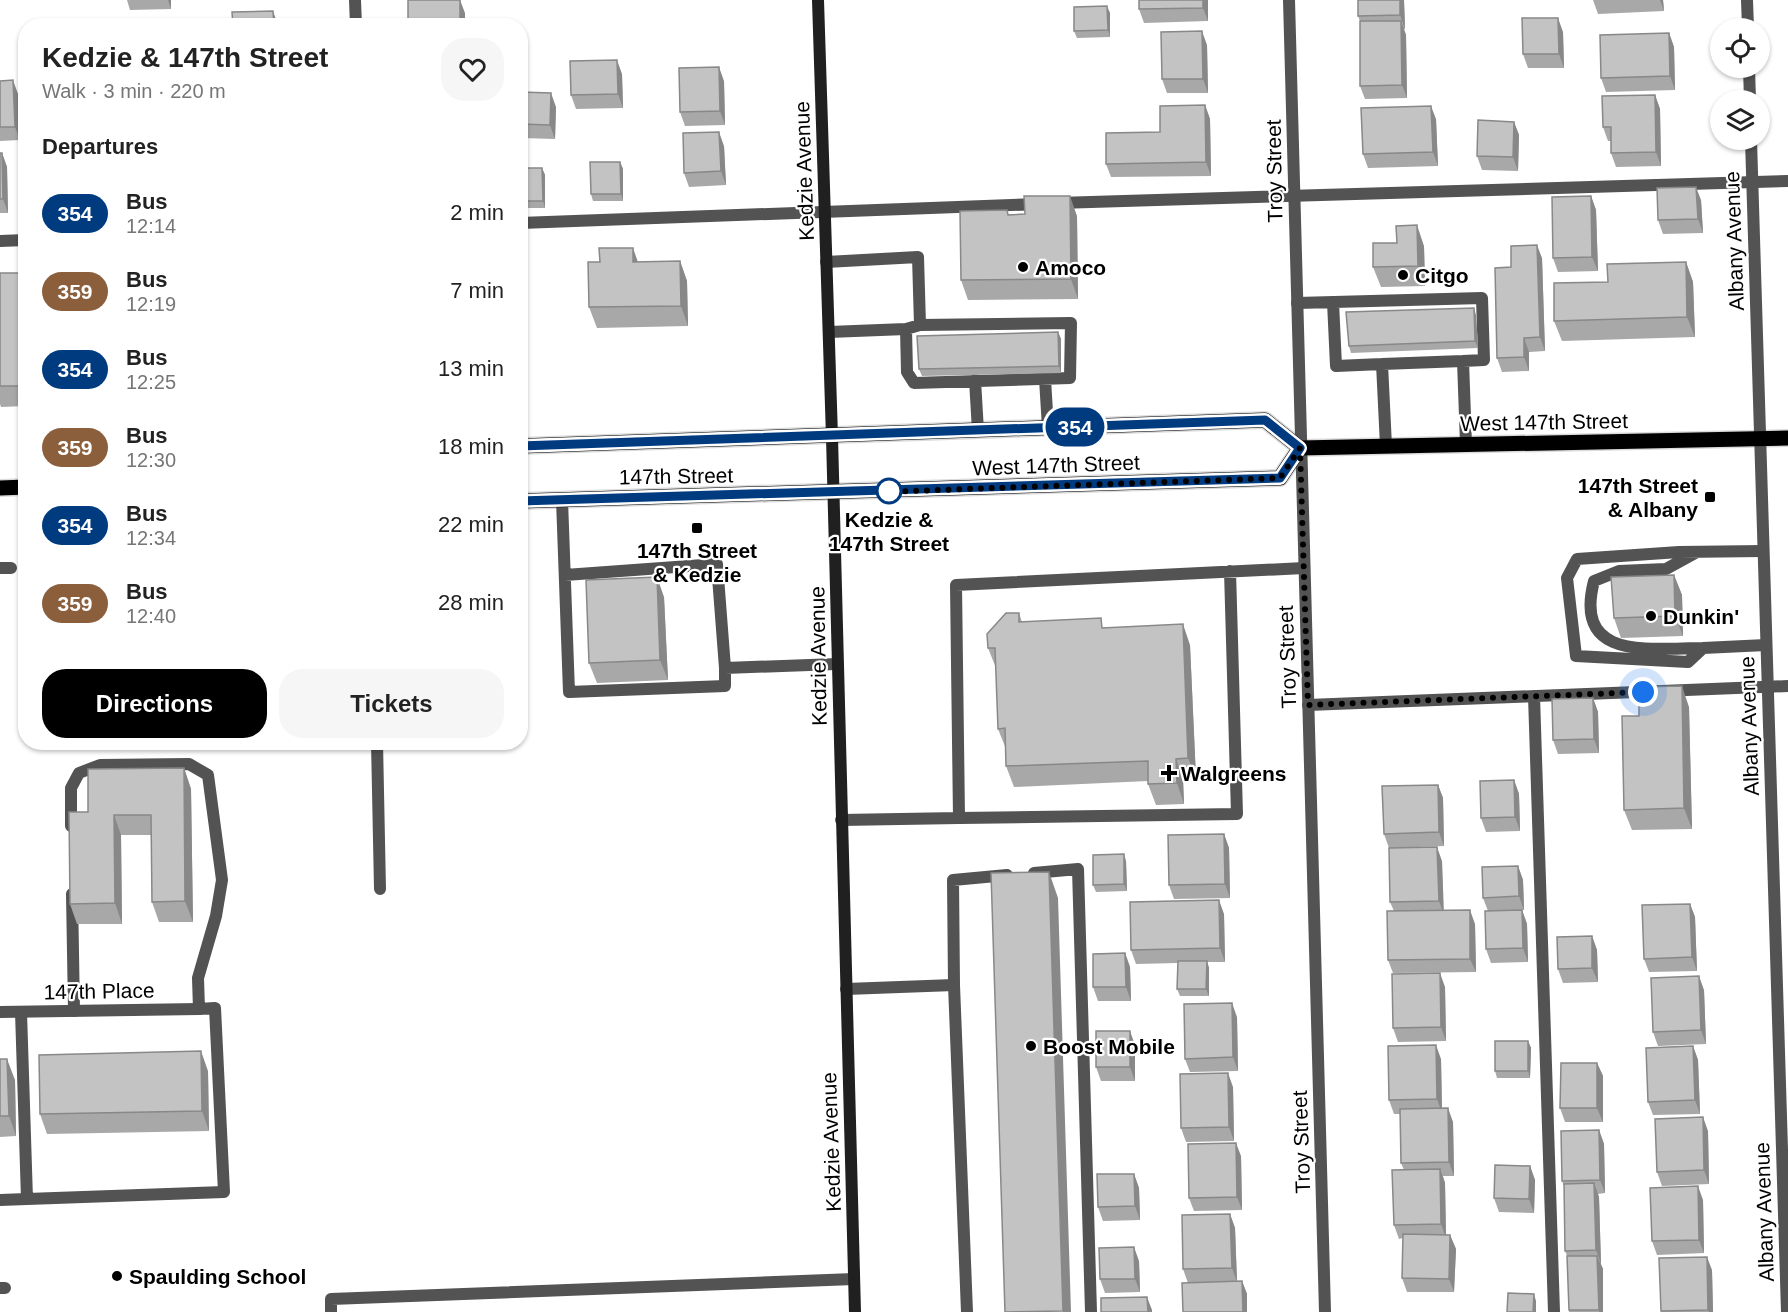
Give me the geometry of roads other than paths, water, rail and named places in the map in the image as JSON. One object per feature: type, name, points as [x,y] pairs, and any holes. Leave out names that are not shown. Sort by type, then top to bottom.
[{"type":"main road","name":"Kedzie Avenue","points":[[818,0],[855,1312]]},
{"type":"main road","name":"West 147th Street","points":[[832,437],[1265,420],[1300,448],[1788,438]]},
{"type":"main road","name":"147th Street","points":[[528,446],[832,437]]},
{"type":"main road","name":"West 147th Street","points":[[833,493],[1280,478],[1300,448]]},
{"type":"main road","points":[[0,488],[18,487]]},
{"type":"main road","name":"147th Street","points":[[528,501],[833,493]]},
{"type":"street","points":[[355,0],[356,18]]},
{"type":"street","name":"Troy Street","points":[[1289,0],[1325,1312]]},
{"type":"street","points":[[1747,0],[1748,18]]},
{"type":"street","name":"Albany Avenue","points":[[1751,150],[1787,1312]]},
{"type":"street","points":[[528,223],[824,210],[1788,181]]},
{"type":"street","points":[[0,241],[18,240]]},
{"type":"street","points":[[826,262],[918,257],[920,325]]},
{"type":"street","points":[[1297,303],[1333,302],[1482,298],[1484,360],[1336,366],[1333,302]]},
{"type":"street","points":[[829,332],[906,329],[920,325],[1071,322],[1070,378],[1045,379],[1028,375],[975,381],[956,378],[914,382],[907,372],[906,329]]},
{"type":"street","points":[[1023,323],[1024,340]]},
{"type":"street","points":[[985,324],[987,340]]},
{"type":"street","points":[[952,325],[953,342]]},
{"type":"street","points":[[1463,361],[1466,444]]},
{"type":"street","points":[[1382,364],[1386,446]]},
{"type":"street","points":[[1045,379],[1048,428]]},
{"type":"street","points":[[975,381],[978,431]]},
{"type":"street","points":[[562,500],[569,692],[726,686],[717,564],[565,575]]},
{"type":"street","points":[[1703,648],[1688,662],[1576,656],[1568,578],[1578,560],[1698,552],[1763,551]]},
{"type":"street","points":[[1698,552],[1666,569],[1619,571],[1594,580],[1589,600],[1591,621],[1603,638],[1634,650],[1766,645]]},
{"type":"street","points":[[959,818],[956,585],[1304,568]]},
{"type":"street","points":[[841,820],[1237,814],[1230,571]]},
{"type":"street","points":[[725,668],[837,664]]},
{"type":"street","points":[[1308,705],[1788,686]]},
{"type":"street","points":[[1534,696],[1554,1312]]},
{"type":"street","points":[[377,750],[380,889]]},
{"type":"street","points":[[0,1200],[224,1192],[215,1008],[200,1009],[198,978],[216,916],[222,880],[208,775],[189,764],[100,765],[79,773],[71,788],[72,843]]},
{"type":"street","points":[[967,1312],[954,985],[953,880],[1078,869],[1091,1312]]},
{"type":"street","points":[[72,877],[74,1011]]},
{"type":"street","points":[[846,989],[954,985]]},
{"type":"street","name":"147th Place","points":[[0,1012],[200,1009]]},
{"type":"street","points":[[21,1012],[27,1199]]},
{"type":"street","points":[[332,1312],[331,1299],[854,1279]]},
{"type":"place","name":"Amoco","points":[[1023,267]]},
{"type":"place","name":"Citgo","points":[[1403,275]]},
{"type":"place","name":"Kedzie & 147th Street","points":[[889,491]]},
{"type":"place","name":"147th Street & Albany","points":[[1710,497]]},
{"type":"place","name":"147th Street & Kedzie","points":[[697,528]]},
{"type":"place","name":"Dunkin'","points":[[1651,616]]},
{"type":"place","name":"Walgreens","points":[[1169,773]]},
{"type":"place","name":"Boost Mobile","points":[[1031,1046]]},
{"type":"place","name":"Spaulding School","points":[[117,1276]]}]
